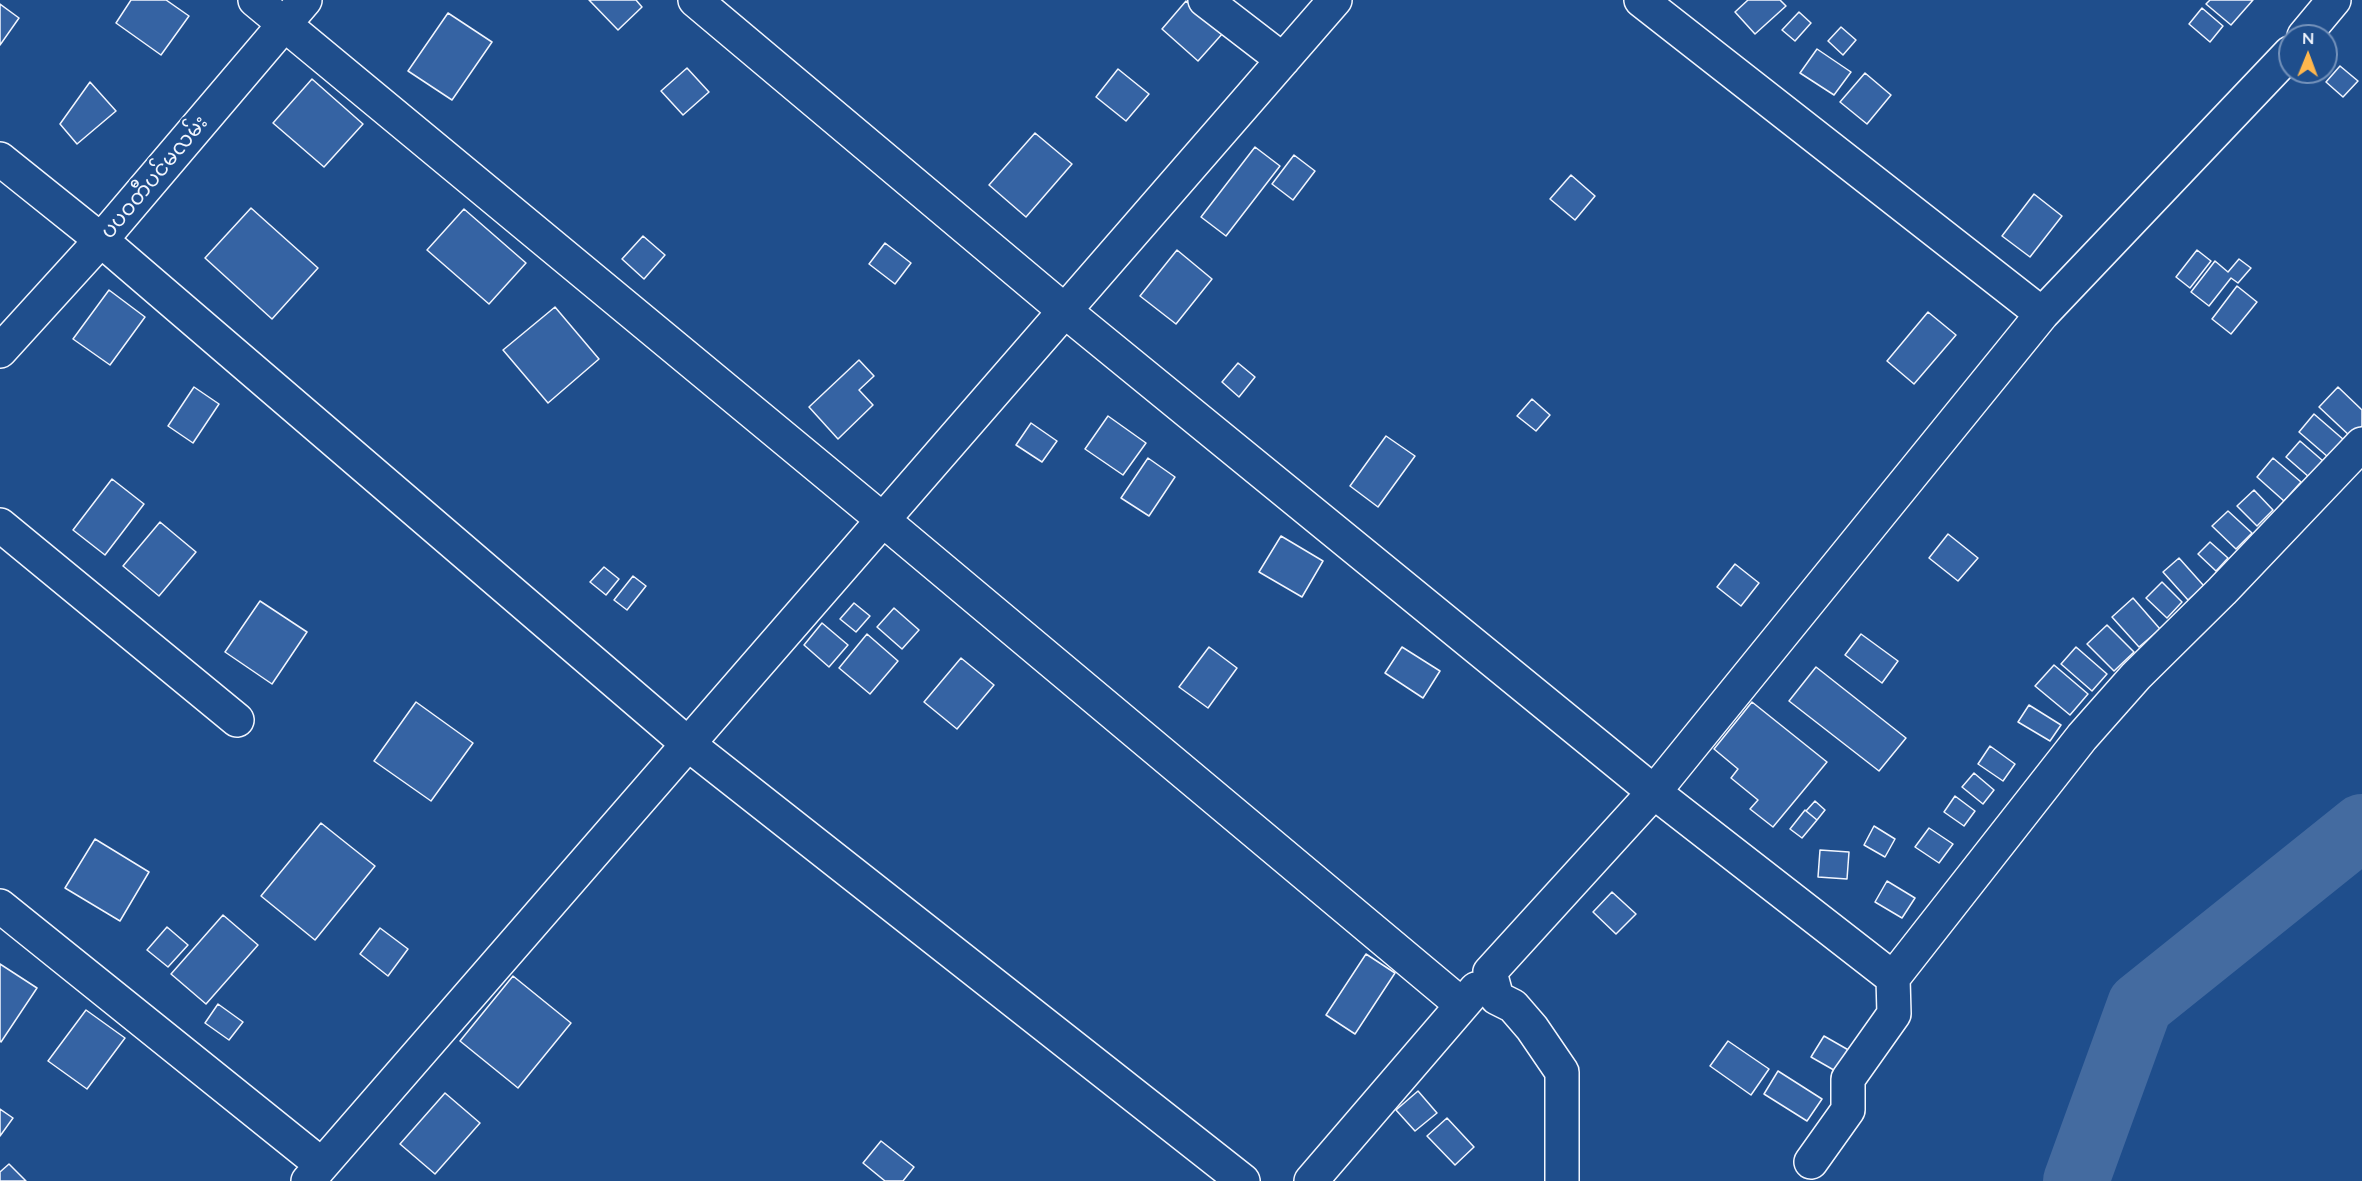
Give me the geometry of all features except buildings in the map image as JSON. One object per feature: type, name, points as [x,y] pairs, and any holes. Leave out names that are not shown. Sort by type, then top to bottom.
[{"type":"street","points":[[255,0],[294,11],[884,520],[1462,1005]]},
{"type":"street","points":[[695,0],[1065,311],[1654,792],[1893,978]]},
{"type":"street","points":[[1205,0],[1283,60]]},
{"type":"street","points":[[0,906],[315,1173],[1335,0]]},
{"type":"street","points":[[1641,0],[2042,314]]},
{"type":"street","points":[[2314,24],[2334,0]]},
{"type":"street","name":"ပပဝတီပင်မလမ်း","points":[[0,351],[101,240],[294,11]]},
{"type":"street","points":[[1311,1181],[1490,972],[1654,792],[2042,314],[2278,66]]},
{"type":"street","points":[[0,159],[101,240],[688,744],[1243,1181]]},
{"type":"street","points":[[1811,1162],[1848,1110],[1848,1079],[1894,1014],[1893,978],[2082,737],[2136,676],[2222,591],[2362,444]]},
{"type":"street","points":[[0,525],[237,720]]},
{"type":"street","points":[[1490,972],[1497,999],[1513,1006],[1532,1028],[1562,1072],[1562,1181]]},
{"type":"waterway","points":[[2076,1181],[2140,1005],[2362,827]]}]
